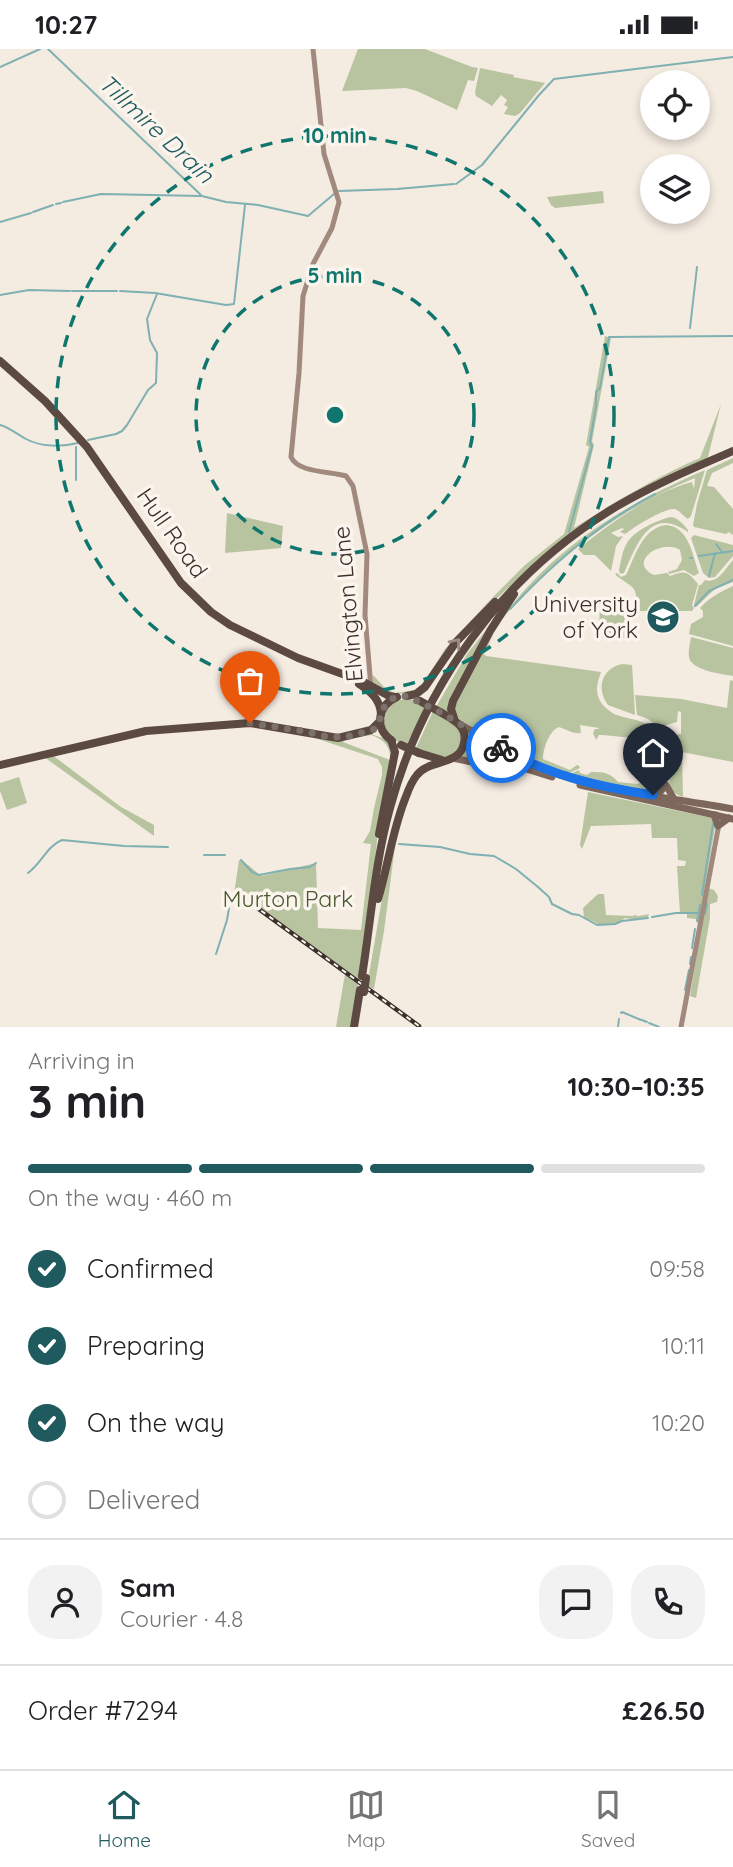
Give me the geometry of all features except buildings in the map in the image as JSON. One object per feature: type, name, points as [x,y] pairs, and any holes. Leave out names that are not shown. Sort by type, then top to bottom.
[{"type":"highway","name":"Hull Road","points":[[0,361],[45,401],[87,447],[181,583],[200,603],[221,619],[289,654],[395,697]]},
{"type":"highway","points":[[371,730],[385,705],[395,697],[415,694],[425,687],[471,626],[522,577],[570,538],[609,511],[662,483],[733,453]]},
{"type":"highway","points":[[364,977],[391,821],[404,778],[422,731],[468,650],[514,594],[558,553],[612,514],[733,453]]},
{"type":"highway","points":[[356,1027],[387,820],[411,746],[432,701],[456,661],[500,603],[532,570]]},
{"type":"highway","points":[[377,902],[395,827],[412,782],[426,767],[461,752],[465,742],[464,734],[451,712],[453,701],[490,631],[514,594]]},
{"type":"highway","name":"Hull Road","points":[[350,678],[373,695],[380,714]]},
{"type":"highway","points":[[407,696],[456,722]]},
{"type":"highway","points":[[377,875],[381,822],[395,753],[381,728],[380,714]]},
{"type":"highway","points":[[0,765],[158,730],[250,723],[336,737],[371,730],[419,753],[437,759],[449,759]]},
{"type":"main road","name":"Elvington Lane","points":[[313,49],[324,153],[337,192],[338,209],[332,228],[313,264],[303,296],[291,457],[300,467],[346,476],[353,486],[367,554],[365,615],[371,686],[378,698],[380,714]]},
{"type":"main road","points":[[456,722],[545,769],[592,784],[653,795],[663,800],[674,799],[691,806],[724,813]]},
{"type":"main road","points":[[449,759],[520,767],[592,789],[724,813]]},
{"type":"main road","points":[[653,795],[661,792],[666,785],[674,799]]},
{"type":"main road","points":[[681,1027],[718,826],[724,813]]},
{"type":"main road","points":[[718,826],[724,813]]},
{"type":"green space","points":[[358,49],[425,49],[478,68],[474,81],[468,80],[457,110],[406,88],[342,91]]},
{"type":"green space","points":[[480,68],[545,83],[520,113],[515,116],[504,114],[508,107],[504,105],[507,100],[501,95],[492,106],[476,96]]},
{"type":"green space","points":[[603,191],[604,203],[555,208],[547,197]]},
{"type":"green space","points":[[605,336],[611,338],[592,441],[594,445],[574,528],[636,490],[700,458],[721,404],[707,461],[638,493],[535,563],[491,604],[427,682],[414,693],[393,694],[375,684],[373,675],[385,688],[395,693],[419,687],[445,649],[492,598],[525,565],[564,534],[589,447],[586,445]]},
{"type":"green space","points":[[733,458],[733,463],[712,473],[707,486],[714,487],[733,509],[733,535],[729,532],[726,534],[694,527],[697,504],[707,470]]},
{"type":"green space","points":[[705,470],[688,519],[673,509],[655,515],[625,534],[620,532],[624,529],[622,528],[611,533],[618,537],[623,536],[616,546],[611,571],[595,555],[584,555],[578,549],[645,502],[605,526],[584,541],[545,575],[502,619],[557,558],[583,537],[640,501]],"holes":[[[695,478],[694,489],[692,482],[654,497]]]},
{"type":"green space","points":[[227,513],[283,526],[281,548],[225,553]]},
{"type":"green space","points":[[670,517],[680,522],[688,532],[675,525],[654,525],[640,540],[624,573],[620,574],[625,546],[631,538],[646,527]]},
{"type":"green space","points":[[658,527],[674,527],[685,536],[699,573],[694,576],[684,570],[669,574],[668,572],[677,569],[682,560],[680,550],[673,547],[657,549],[650,553],[645,558],[646,569],[654,575],[667,573],[670,576],[683,572],[691,576],[698,584],[692,605],[694,608],[692,611],[635,611],[635,591],[615,574],[621,577],[626,575],[645,537]]},
{"type":"green space","points":[[694,535],[733,545],[733,556],[715,577],[709,578],[703,573],[691,538]]},
{"type":"green space","points":[[733,560],[733,582],[715,589],[696,607],[694,605],[699,585],[705,580],[717,578]]},
{"type":"green space","points":[[733,586],[733,646],[689,634],[691,624],[703,617],[700,608],[715,595]]},
{"type":"green space","points":[[600,598],[627,598],[626,638],[599,638]]},
{"type":"green space","points":[[501,611],[449,713],[436,707],[467,654]]},
{"type":"green space","points":[[500,622],[484,654],[486,656],[601,672],[597,692],[602,704],[614,714],[654,728],[660,743],[654,750],[640,753],[638,734],[639,753],[636,754],[638,743],[633,738],[599,735],[596,740],[593,733],[599,728],[580,725],[581,733],[578,733],[559,727],[547,741],[543,759],[570,770],[579,766],[580,768],[569,773],[550,766],[545,767],[508,749],[519,752],[521,747],[514,742],[522,727],[514,721],[512,724],[499,726],[491,739],[461,721],[456,716],[453,705],[474,662]]},
{"type":"green space","points":[[691,637],[733,648],[733,676],[693,664],[689,655]]},
{"type":"green space","points":[[622,664],[632,665],[635,715],[608,705],[602,693],[605,675]]},
{"type":"green space","points":[[730,680],[733,681],[733,762],[682,752],[683,797],[678,795],[671,787],[669,761],[674,755],[674,735],[681,734],[681,712],[678,711],[677,722],[659,727],[637,715],[635,695],[681,699],[727,708]]},
{"type":"green space","points":[[404,699],[427,707],[409,746],[393,739],[384,721],[391,705]]},
{"type":"green space","points":[[433,711],[455,725],[461,736],[458,748],[448,756],[437,756],[416,748]]},
{"type":"green space","points":[[464,729],[495,748],[498,764],[457,757]]},
{"type":"green space","name":"Murton Park","points":[[371,734],[385,739],[394,751],[378,830],[370,911],[359,981],[352,976],[351,978],[358,984],[351,1027],[336,1027],[345,974],[234,894],[239,860],[262,876],[316,863],[318,928],[361,930],[371,844],[363,843],[370,831],[382,767],[378,759],[312,737]],"holes":[[[371,735],[388,747],[390,760],[343,742]]]},
{"type":"green space","points":[[657,753],[661,756],[665,775],[664,785],[656,793],[570,774],[579,770],[587,775],[591,772],[606,773],[618,782],[654,782],[655,762],[628,760]]},
{"type":"green space","points":[[51,754],[121,807],[154,825],[154,836],[44,757]]},
{"type":"green space","points":[[19,777],[27,803],[7,810],[0,783]]},
{"type":"green space","points":[[588,792],[712,818],[715,827],[699,922],[687,918],[687,913],[680,913],[677,866],[685,866],[686,861],[678,860],[677,838],[652,838],[651,824],[591,826],[582,849],[580,845]]},
{"type":"green space","points":[[397,831],[374,989],[367,986],[386,876]]},
{"type":"green space","points":[[708,888],[714,890],[718,896],[717,902],[710,904],[696,998],[690,996]]},
{"type":"green space","points":[[598,894],[604,894],[606,915],[649,914],[648,917],[636,920],[625,918],[617,924],[600,925],[584,917],[583,908]]},
{"type":"waterway","name":"Tillmire Drain","points":[[0,67],[40,49]]},
{"type":"waterway","name":"Tillmire Drain","points":[[48,49],[202,196],[308,216],[334,194]]},
{"type":"waterway","name":"Tillmire Drain","points":[[456,184],[482,165],[554,79],[733,57]]},
{"type":"waterway","name":"Tillmire Drain","points":[[339,191],[454,184]]},
{"type":"waterway","points":[[63,202],[101,194],[201,196]]},
{"type":"waterway","points":[[56,204],[61,203]]},
{"type":"waterway","points":[[33,212],[53,205]]},
{"type":"waterway","points":[[120,291],[234,304],[245,205]]},
{"type":"waterway","points":[[0,222],[31,213]]},
{"type":"waterway","points":[[690,328],[697,267]]},
{"type":"waterway","points":[[0,295],[29,290],[70,291]]},
{"type":"waterway","points":[[72,291],[117,291]]},
{"type":"waterway","points":[[88,440],[122,431],[148,390],[156,383],[157,353],[150,340],[147,319],[157,294]]},
{"type":"waterway","points":[[569,532],[592,446],[590,442],[596,392],[600,388],[609,337],[733,336]]},
{"type":"waterway","points":[[0,425],[38,444],[58,446],[78,443]]},
{"type":"waterway","points":[[76,447],[76,480]]},
{"type":"waterway","points":[[510,609],[578,545],[634,505],[655,494]]},
{"type":"waterway","points":[[716,544],[722,552]]},
{"type":"waterway","points":[[699,556],[733,551]]},
{"type":"waterway","points":[[709,576],[715,553]]},
{"type":"waterway","points":[[695,606],[709,591],[733,580]]},
{"type":"waterway","points":[[702,895],[713,824]]},
{"type":"waterway","points":[[28,873],[52,846],[62,840],[168,847]]},
{"type":"waterway","points":[[399,844],[440,847],[494,856],[538,887],[549,897],[552,904],[597,925],[648,918]]},
{"type":"waterway","points":[[204,855],[225,855]]},
{"type":"waterway","points":[[241,860],[252,872],[259,875],[310,867],[316,863]]},
{"type":"waterway","points":[[705,914],[707,904]]},
{"type":"waterway","points":[[697,921],[700,905]]},
{"type":"waterway","points":[[216,954],[229,908]]},
{"type":"waterway","points":[[652,917],[699,913]]},
{"type":"waterway","points":[[692,948],[695,929]]},
{"type":"waterway","points":[[690,964],[691,957]]},
{"type":"waterway","points":[[685,990],[689,970]]},
{"type":"waterway","points":[[621,1013],[641,1020]]},
{"type":"waterway","points":[[618,1027],[619,1019]]},
{"type":"waterway","points":[[642,1020],[647,1022]]},
{"type":"waterway","points":[[649,1023],[659,1027]]},
{"type":"railway","points":[[237,893],[419,1026]]},
{"type":"way so far","points":[[250,723],[329,737],[345,737],[373,730],[379,723],[385,705],[395,697],[407,696],[501,748]]},
{"type":"place","name":"University of York","points":[[663,617]]},
{"type":"route","points":[[501,748],[560,775],[614,789],[653,795]]}]
